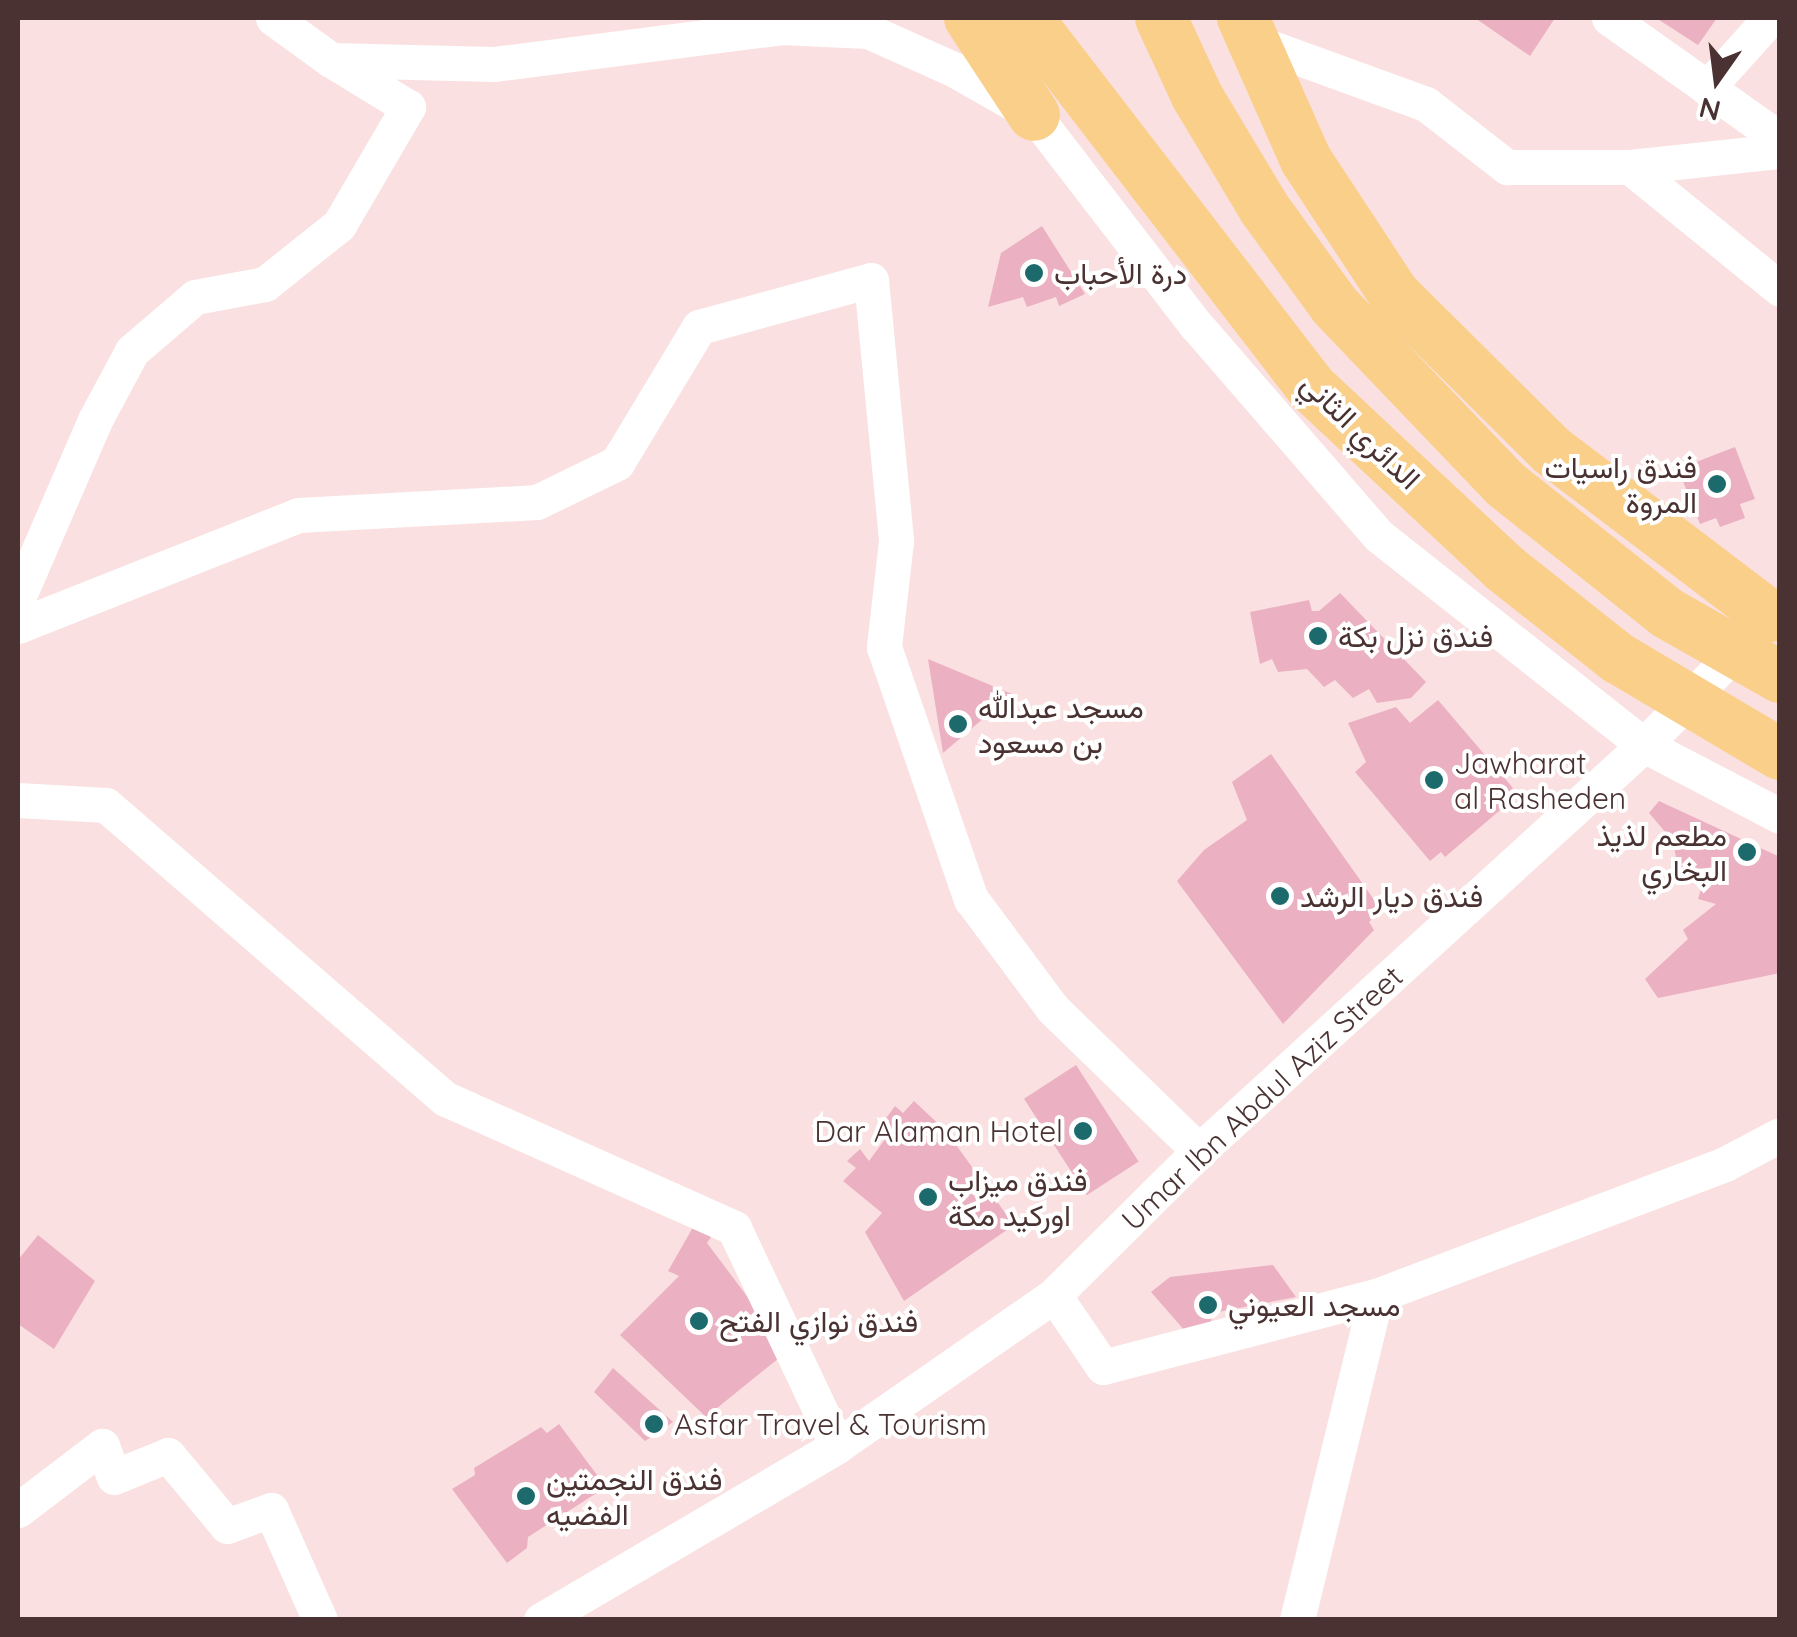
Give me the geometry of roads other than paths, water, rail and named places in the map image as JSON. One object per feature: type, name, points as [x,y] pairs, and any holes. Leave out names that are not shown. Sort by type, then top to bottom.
[{"type":"highway","points":[[970,18],[1034,115]]},
{"type":"highway","name":"الدائري الثاني","points":[[1028,18],[1312,388],[1503,567],[1618,658],[1780,754]]},
{"type":"highway","points":[[1161,18],[1197,96],[1264,208],[1334,306],[1505,484],[1667,613],[1780,677]]},
{"type":"highway","points":[[1248,29],[1306,160],[1394,294],[1551,450],[1776,614]]},
{"type":"street","points":[[18,598],[94,420],[132,351],[194,298],[265,284],[339,225],[408,107],[331,60],[273,18]]},
{"type":"street","points":[[916,52],[951,18]]},
{"type":"street","points":[[1608,18],[1780,139]]},
{"type":"street","points":[[1708,88],[1770,18]]},
{"type":"street","points":[[331,60],[494,64],[781,27],[868,30],[916,52],[1034,115],[1196,325],[1380,536],[1644,745],[1780,816]]},
{"type":"street","points":[[1248,29],[1426,104],[1507,167],[1630,167],[1780,151]]},
{"type":"street","points":[[1630,167],[1780,288]]},
{"type":"street","points":[[18,626],[298,515],[537,502],[618,464],[699,327],[872,280],[896,542],[884,647],[971,899],[1053,1008],[1199,1151]]},
{"type":"street","name":"Umar Ibn Abdul Aziz Street","points":[[542,1620],[837,1446],[1054,1294],[1199,1151],[1644,745],[1776,614]]},
{"type":"street","points":[[18,800],[106,805],[446,1099],[734,1228],[837,1446]]},
{"type":"street","points":[[1054,1294],[1103,1367],[1376,1296],[1726,1164],[1780,1135]]},
{"type":"street","points":[[1298,1620],[1376,1296]]},
{"type":"street","points":[[18,1510],[102,1446],[114,1478],[168,1455],[227,1526],[271,1510],[320,1620]]},
{"type":"place","name":"درة الأحباب","points":[[1034,273]]},
{"type":"place","name":"فندق راسيات المروة","points":[[1717,484]]},
{"type":"place","name":"فندق نزل بكة","points":[[1318,636]]},
{"type":"place","name":"مسجد عبدالله بن مسعود","points":[[958,724]]},
{"type":"place","name":"Jawharat al Rasheden","points":[[1434,780]]},
{"type":"place","name":"مطعم لذيذ البخاري","points":[[1747,852]]},
{"type":"place","name":"فندق ديار الرشد","points":[[1280,896]]},
{"type":"place","name":"Dar Alaman Hotel","points":[[1083,1131]]},
{"type":"place","name":"فندق ميزاب اوركيد مكة","points":[[928,1197]]},
{"type":"place","name":"مسجد العيوني","points":[[1208,1305]]},
{"type":"place","name":"فندق نوازي الفتح","points":[[699,1321]]},
{"type":"place","name":"Asfar Travel & Tourism","points":[[654,1424]]},
{"type":"place","name":"فندق النجمتين الفضيه","points":[[526,1496]]}]
